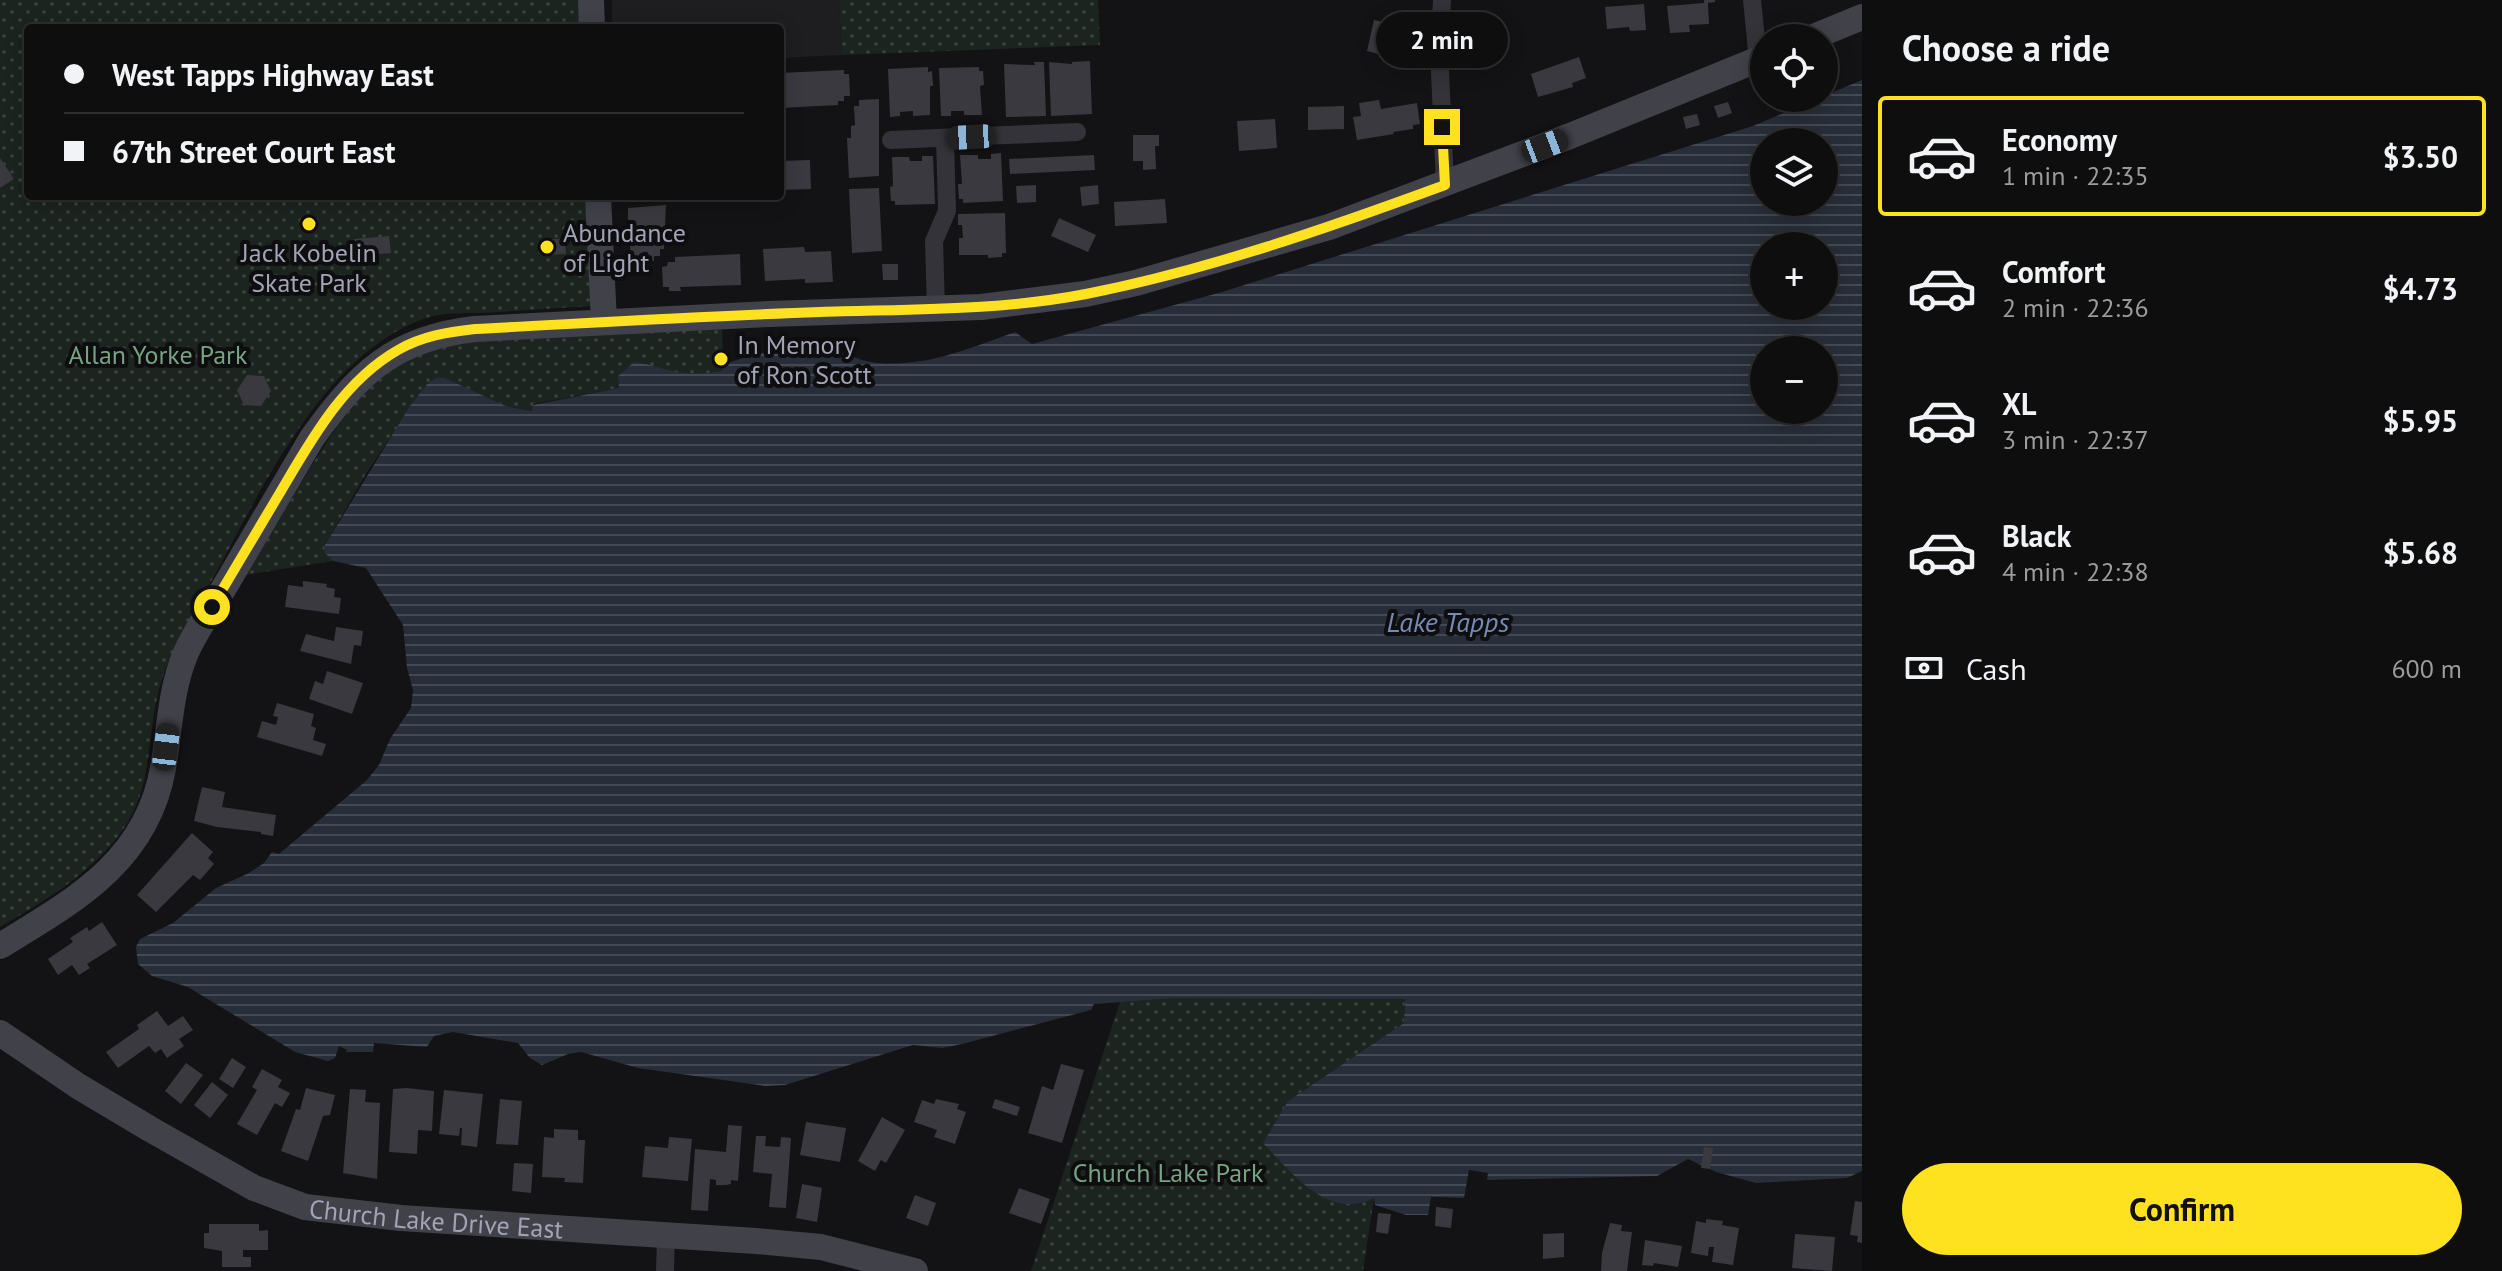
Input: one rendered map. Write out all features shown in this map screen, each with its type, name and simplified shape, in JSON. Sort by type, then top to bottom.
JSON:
[{"type":"street","points":[[591,0],[592,24]]},
{"type":"street","points":[[1442,0],[1439,49],[1445,185]]},
{"type":"street","points":[[1752,0],[1756,24]]},
{"type":"street","points":[[1838,27],[1862,17]]},
{"type":"street","points":[[0,946],[53,913],[100,878],[133,845],[145,825],[159,785],[171,705],[186,654],[312,438],[354,386],[397,350],[433,335],[475,329],[936,309],[1041,301],[1136,283],[1329,227],[1445,185],[1750,62]]},
{"type":"street","points":[[891,140],[1077,132]]},
{"type":"street","points":[[936,309],[934,241],[947,211],[945,138]]},
{"type":"street","points":[[598,200],[604,322]]},
{"type":"street","name":"Church Lake Drive East","points":[[0,1033],[78,1086],[159,1134],[254,1188],[305,1207],[401,1218],[769,1242],[853,1262],[915,1271]]},
{"type":"street","points":[[665,1271],[666,1236]]},
{"type":"shaded area","points":[[612,0],[839,0],[842,55],[784,58],[784,24],[612,24]]},
{"type":"green space","name":"Allan Yorke Park","points":[[0,0],[582,0],[583,24],[24,24],[24,200],[590,200],[594,306],[430,317],[394,333],[361,357],[331,388],[278,460],[173,651],[157,698],[142,790],[126,825],[85,870],[0,927]]},
{"type":"green space","points":[[839,0],[1098,0],[1100,45],[842,55]]},
{"type":"green space","points":[[722,324],[723,371],[677,373],[634,362],[618,376],[619,388],[533,404],[533,411],[506,406],[445,378],[428,383],[367,472],[325,545],[324,552],[333,561],[245,575],[336,428],[366,391],[404,363],[457,342]]},
{"type":"green space","name":"Church Lake Park","points":[[1177,998],[1405,999],[1404,1023],[1288,1101],[1374,1198],[1363,1271],[1031,1271],[1120,1002]]},
{"type":"water","name":"Lake Tapps","points":[[1862,80],[1862,1171],[1847,1178],[1756,1183],[1716,1172],[1688,1159],[1657,1176],[1487,1180],[1488,1173],[1469,1170],[1464,1198],[1431,1197],[1428,1215],[1406,1215],[1375,1205],[1374,1198],[1357,1203],[1326,1199],[1299,1180],[1263,1143],[1288,1101],[1404,1023],[1405,999],[1177,998],[1094,1004],[1091,1010],[962,1044],[942,1048],[913,1045],[785,1085],[765,1086],[638,1068],[581,1052],[542,1065],[530,1058],[518,1043],[453,1032],[434,1036],[427,1047],[374,1043],[373,1052],[346,1052],[339,1046],[335,1058],[328,1061],[295,1052],[188,987],[152,976],[138,964],[136,947],[140,939],[173,923],[216,888],[249,873],[264,863],[272,852],[279,854],[367,780],[379,765],[390,739],[411,708],[413,690],[407,668],[403,625],[366,568],[333,561],[324,552],[325,545],[410,406],[428,383],[436,378],[445,378],[506,406],[532,411],[533,405],[619,388],[618,376],[634,362],[675,372],[702,373],[722,371],[723,365],[755,355],[813,346],[870,362],[913,362],[948,355],[1015,332],[1032,344],[1222,292],[1753,126],[1786,112],[1838,112],[1838,90]]},
{"type":"building","points":[[1704,0],[1715,0],[1708,3],[1709,24],[1689,25],[1690,32],[1670,33],[1667,6],[1704,3]]},
{"type":"building","points":[[1644,4],[1646,30],[1630,31],[1629,27],[1607,29],[1605,7]]},
{"type":"building","points":[[1374,20],[1409,28],[1405,44],[1394,41],[1390,57],[1367,51]]},
{"type":"building","points":[[1579,57],[1586,78],[1572,83],[1573,87],[1538,97],[1531,74]]},
{"type":"building","points":[[1090,61],[1092,114],[1051,116],[1049,62],[1072,64]]},
{"type":"building","points":[[1034,62],[1044,62],[1046,116],[1006,117],[1004,64],[1035,65]]},
{"type":"building","points":[[928,67],[928,72],[932,71],[933,86],[930,86],[930,115],[913,116],[913,111],[890,117],[888,69]]},
{"type":"building","points":[[979,67],[979,71],[983,71],[984,85],[980,86],[982,115],[951,111],[951,116],[941,116],[939,68]]},
{"type":"building","points":[[844,70],[844,74],[849,74],[850,96],[844,96],[844,101],[838,101],[838,105],[784,108],[784,73]]},
{"type":"building","points":[[879,99],[879,176],[849,178],[847,138],[851,138],[851,126],[855,125],[854,106],[859,106],[859,100]]},
{"type":"building","points":[[1379,100],[1381,109],[1417,103],[1420,124],[1394,134],[1357,140],[1353,117],[1361,116],[1359,103]]},
{"type":"building","points":[[1728,102],[1732,113],[1718,118],[1714,106]]},
{"type":"building","points":[[1344,106],[1344,129],[1308,130],[1308,107]]},
{"type":"building","points":[[1697,114],[1700,125],[1686,129],[1683,117]]},
{"type":"building","points":[[1275,119],[1277,148],[1239,151],[1237,121]]},
{"type":"building","points":[[1133,135],[1159,135],[1159,146],[1155,146],[1156,169],[1143,170],[1143,161],[1133,161]]},
{"type":"building","points":[[1001,153],[1003,201],[963,203],[963,199],[959,199],[958,184],[962,184],[960,155],[991,159],[991,154]]},
{"type":"building","points":[[1094,155],[1095,170],[1010,174],[1009,159]]},
{"type":"building","points":[[922,156],[933,156],[935,204],[895,205],[895,201],[891,201],[890,187],[893,186],[892,157],[922,161]]},
{"type":"building","points":[[0,158],[14,179],[0,188]]},
{"type":"building","points":[[810,160],[811,189],[784,190],[784,161]]},
{"type":"building","points":[[1036,185],[1036,202],[1017,203],[1016,186]]},
{"type":"building","points":[[1098,185],[1099,204],[1082,206],[1080,187]]},
{"type":"building","points":[[879,188],[882,251],[852,253],[849,189]]},
{"type":"building","points":[[1165,199],[1167,223],[1115,226],[1114,202]]},
{"type":"building","points":[[666,205],[664,249],[660,249],[660,256],[654,256],[654,261],[634,261],[630,246],[634,246],[634,234],[630,234],[633,220],[628,220],[628,208]]},
{"type":"building","points":[[1005,213],[1006,253],[1002,253],[1002,257],[959,255],[959,238],[963,238],[958,214]]},
{"type":"building","points":[[1059,218],[1096,235],[1088,252],[1051,236]]},
{"type":"building","points":[[389,236],[391,253],[356,256],[354,239]]},
{"type":"building","points":[[547,239],[565,239],[566,254],[547,255]]},
{"type":"building","points":[[804,247],[805,252],[831,251],[833,282],[805,283],[805,279],[765,281],[763,249]]},
{"type":"building","points":[[740,254],[741,285],[680,287],[681,291],[669,291],[669,287],[663,287],[662,267],[667,266],[668,262],[675,262],[675,257]]},
{"type":"building","points":[[882,264],[898,264],[898,280],[883,280]]},
{"type":"building","points":[[247,375],[264,376],[271,391],[261,406],[244,405],[237,390]]},
{"type":"building","points":[[303,581],[327,584],[326,587],[335,589],[334,597],[341,598],[339,614],[285,607],[288,585],[303,587]]},
{"type":"building","points":[[336,627],[363,631],[361,646],[354,645],[351,664],[300,651],[306,634],[334,641]]},
{"type":"building","points":[[327,671],[363,683],[352,714],[309,699],[315,681],[323,684]]},
{"type":"building","points":[[277,703],[314,714],[311,726],[316,728],[313,740],[326,744],[322,756],[257,737],[262,721],[276,725],[278,717],[273,716]]},
{"type":"building","points":[[202,787],[225,792],[222,807],[276,815],[273,836],[194,821]]},
{"type":"building","points":[[192,833],[213,852],[208,858],[214,864],[200,880],[193,875],[156,912],[137,895]]},
{"type":"building","points":[[102,922],[117,945],[87,964],[90,968],[79,975],[72,965],[58,975],[48,959],[73,942],[70,938]]},
{"type":"building","points":[[157,1011],[168,1026],[183,1016],[193,1030],[179,1039],[184,1046],[167,1058],[161,1049],[155,1053],[149,1046],[118,1068],[106,1052],[139,1029],[137,1025]]},
{"type":"building","points":[[232,1058],[246,1067],[233,1088],[219,1079]]},
{"type":"building","points":[[186,1063],[203,1075],[181,1104],[165,1091]]},
{"type":"building","points":[[1061,1064],[1084,1070],[1062,1143],[1028,1133],[1042,1086],[1053,1090]]},
{"type":"building","points":[[262,1069],[282,1080],[278,1087],[290,1093],[282,1107],[275,1103],[257,1135],[237,1124],[257,1090],[252,1087]]},
{"type":"building","points":[[212,1082],[228,1095],[210,1118],[194,1105]]},
{"type":"building","points":[[306,1088],[335,1095],[330,1115],[323,1116],[308,1161],[281,1151],[296,1109],[300,1110]]},
{"type":"building","points":[[350,1089],[366,1090],[365,1102],[380,1103],[377,1179],[343,1173]]},
{"type":"building","points":[[393,1089],[434,1091],[432,1131],[418,1130],[417,1154],[389,1152]]},
{"type":"building","points":[[444,1090],[483,1094],[477,1147],[461,1145],[462,1128],[459,1136],[439,1134]]},
{"type":"building","points":[[500,1099],[522,1101],[518,1145],[496,1144]]},
{"type":"building","points":[[936,1099],[959,1104],[957,1109],[966,1112],[955,1144],[934,1137],[937,1130],[914,1122],[922,1100],[934,1104]]},
{"type":"building","points":[[995,1099],[1020,1107],[1017,1116],[992,1108]]},
{"type":"building","points":[[882,1117],[905,1130],[886,1163],[881,1160],[875,1171],[858,1161]]},
{"type":"building","points":[[806,1122],[846,1128],[840,1162],[800,1155]]},
{"type":"building","points":[[728,1125],[742,1126],[738,1181],[716,1185],[716,1180],[710,1179],[708,1211],[691,1210],[695,1149],[726,1152]]},
{"type":"building","points":[[554,1129],[578,1130],[578,1140],[585,1140],[583,1183],[542,1177],[544,1137],[554,1138]]},
{"type":"building","points":[[756,1136],[766,1136],[765,1146],[780,1147],[781,1137],[791,1138],[786,1208],[769,1207],[772,1174],[753,1172]]},
{"type":"building","points":[[669,1137],[692,1139],[688,1181],[642,1177],[645,1146],[668,1148]]},
{"type":"building","points":[[1704,1147],[1713,1148],[1710,1169],[1701,1168]]},
{"type":"building","points":[[514,1163],[533,1164],[531,1193],[512,1191]]},
{"type":"building","points":[[802,1184],[822,1188],[817,1222],[796,1218]]},
{"type":"building","points":[[1019,1188],[1050,1199],[1041,1224],[1009,1213]]},
{"type":"building","points":[[915,1195],[936,1203],[928,1226],[906,1218]]},
{"type":"building","points":[[1855,1201],[1862,1202],[1862,1243],[1857,1242],[1858,1236],[1850,1235]]},
{"type":"building","points":[[1436,1207],[1453,1209],[1451,1228],[1435,1226]]},
{"type":"building","points":[[1378,1213],[1391,1214],[1388,1234],[1376,1232]]},
{"type":"building","points":[[1706,1219],[1723,1221],[1722,1225],[1739,1228],[1733,1265],[1712,1262],[1714,1247],[1709,1247],[1708,1256],[1691,1253],[1696,1221],[1706,1223]]},
{"type":"building","points":[[1610,1223],[1622,1225],[1621,1231],[1632,1232],[1627,1271],[1601,1271]]},
{"type":"building","points":[[209,1224],[259,1224],[259,1231],[268,1230],[268,1250],[243,1250],[243,1257],[251,1257],[251,1267],[222,1267],[222,1251],[204,1248],[204,1233],[209,1233]]},
{"type":"building","points":[[1564,1233],[1564,1257],[1543,1259],[1543,1234]]},
{"type":"building","points":[[1795,1234],[1835,1237],[1832,1271],[1792,1268]]},
{"type":"building","points":[[1645,1240],[1682,1246],[1678,1267],[1654,1263],[1653,1266],[1642,1265]]},
{"type":"place","name":"Jack Kobelin Skate Park","points":[[309,224]]},
{"type":"place","name":"Abundance of Light","points":[[547,247]]},
{"type":"place","name":"In Memory of Ron Scott","points":[[721,359]]},
{"type":"route","points":[[212,607],[312,438],[334,408],[379,363],[415,341],[475,329],[981,307],[1085,294],[1136,283],[1329,227],[1445,185],[1442,127]]}]
